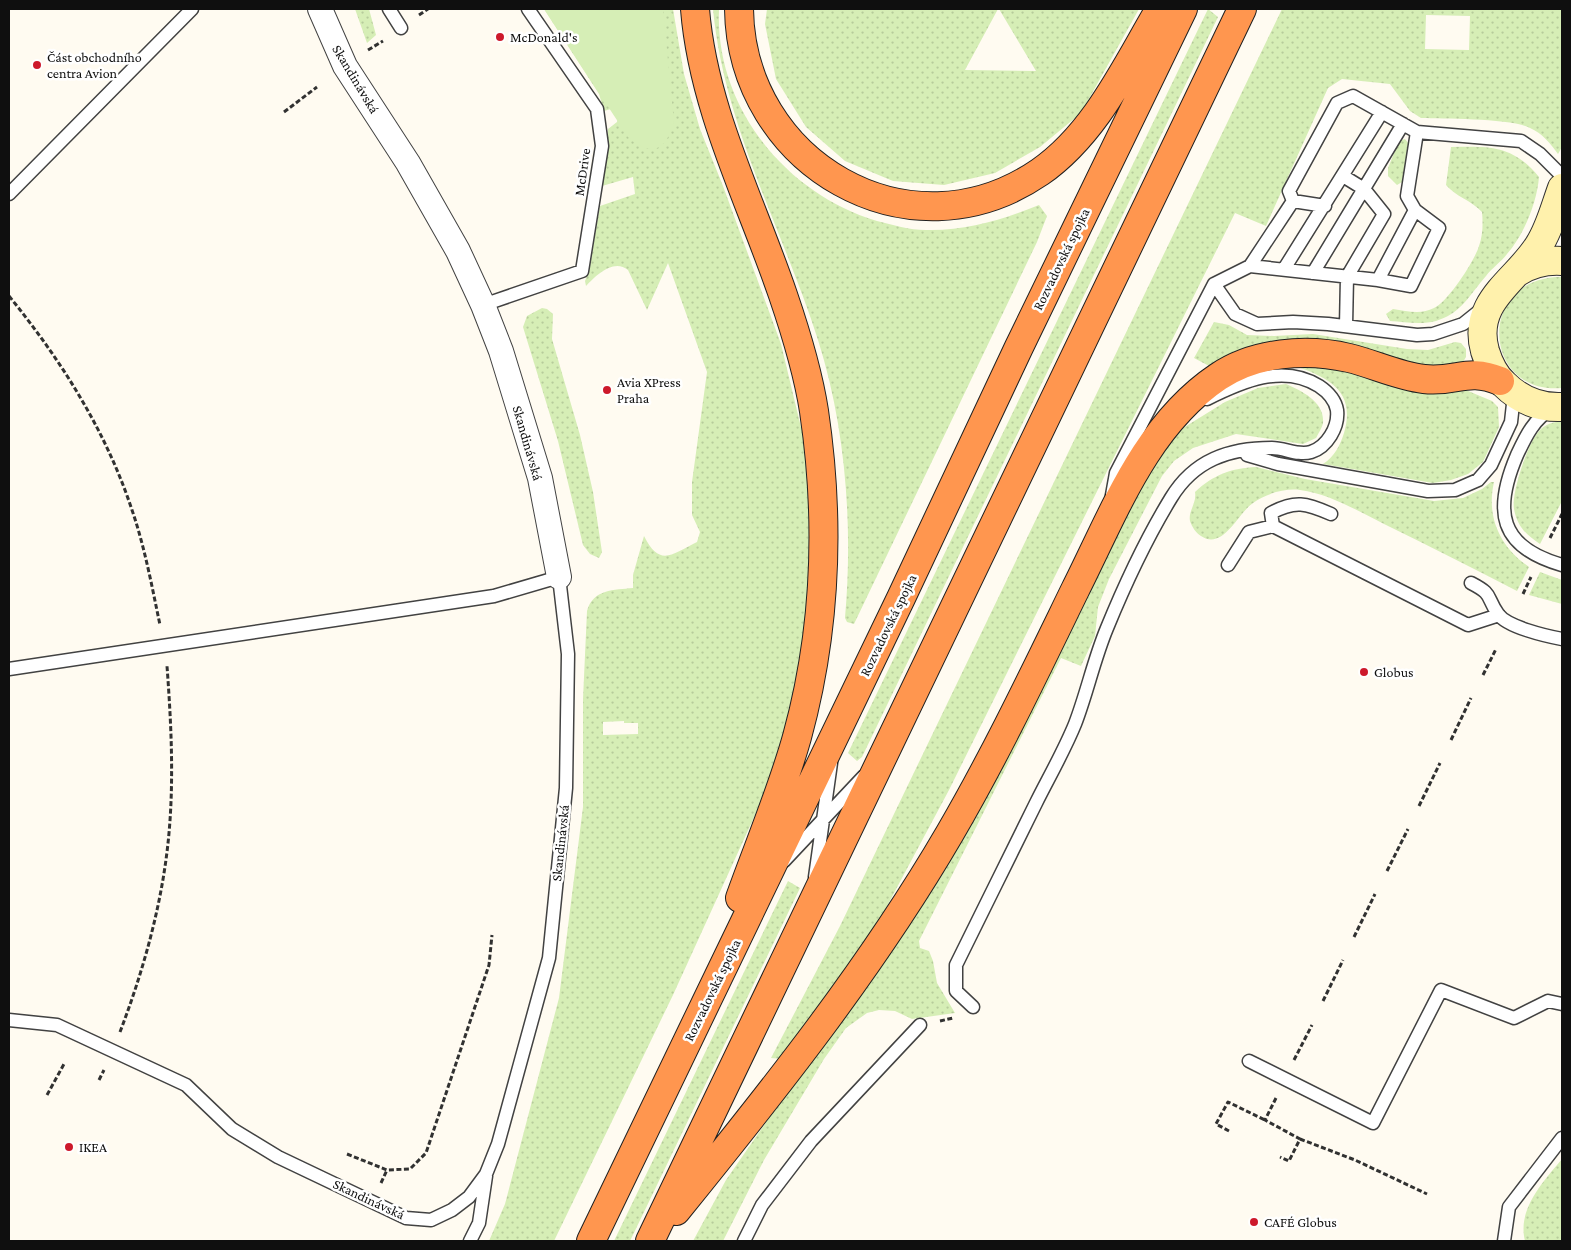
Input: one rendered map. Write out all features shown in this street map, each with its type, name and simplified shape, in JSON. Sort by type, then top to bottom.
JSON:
[{"type":"highway","points":[[689,1038],[797,738],[811,676],[824,571],[818,450],[814,410],[805,370],[782,292],[715,108],[702,58],[695,9]]},
{"type":"highway","points":[[739,9],[741,37],[752,81],[776,124],[798,150],[818,167],[852,189],[894,203],[928,207],[965,204],[994,195],[1024,182],[1054,161],[1069,148],[1095,117],[1160,9]]},
{"type":"highway","name":"Rozvadovská spojka","points":[[591,1241],[1183,9]]},
{"type":"highway","points":[[651,1241],[1237,14]]},
{"type":"highway","points":[[651,1241],[766,1101],[882,941],[921,882],[983,774],[1132,478],[1154,441],[1184,404],[1219,376],[1237,366],[1282,355],[1314,353],[1341,357],[1423,379],[1446,379],[1474,374],[1505,386]]},
{"type":"street","name":"Skandinávská","points":[[320,9],[345,66],[408,163],[458,250],[482,305],[501,351],[540,478],[559,578]]},
{"type":"street","points":[[1559,407],[1533,404],[1505,386],[1487,359],[1482,335],[1483,324],[1502,287],[1540,244],[1562,188]]},
{"type":"street","points":[[1502,287],[1536,263],[1548,260],[1562,261]]},
{"type":"lane","points":[[9,194],[192,9]]},
{"type":"lane","points":[[389,9],[401,28]]},
{"type":"lane","name":"McDrive","points":[[482,305],[582,271],[602,146],[597,110],[528,9]]},
{"type":"lane","points":[[1293,201],[1289,191],[1337,104],[1353,96],[1417,132],[1521,141],[1540,154],[1562,176]]},
{"type":"lane","points":[[1284,269],[1382,112]]},
{"type":"lane","points":[[1313,273],[1404,124]]},
{"type":"lane","points":[[1250,266],[1378,280],[1411,286],[1439,228],[1415,210],[1406,196],[1417,132]]},
{"type":"lane","points":[[1343,176],[1364,189],[1384,214],[1347,277],[1346,326]]},
{"type":"lane","points":[[1293,201],[1325,206]]},
{"type":"lane","points":[[1102,536],[1116,473],[1214,284],[1250,266],[1293,201]]},
{"type":"lane","points":[[1378,280],[1415,210]]},
{"type":"lane","points":[[1214,284],[1235,314],[1257,324],[1293,322],[1346,326],[1417,335],[1433,334],[1463,324],[1477,314],[1502,287]]},
{"type":"lane","points":[[973,1007],[956,991],[956,965],[1074,726],[1106,630],[1154,528],[1183,482],[1208,460],[1226,454],[1272,448],[1310,452],[1319,448],[1334,429],[1337,409],[1326,391],[1302,378],[1290,375],[1258,378],[1240,384],[1202,402],[1154,441]]},
{"type":"lane","points":[[1237,453],[1278,464],[1428,491],[1455,490],[1478,480],[1491,465],[1508,433],[1513,404],[1505,386]]},
{"type":"lane","points":[[1559,407],[1540,418],[1523,443],[1509,474],[1502,505],[1509,530],[1518,541],[1540,558],[1562,565]]},
{"type":"lane","points":[[1273,526],[1271,513],[1286,505],[1309,504],[1331,514]]},
{"type":"lane","points":[[1228,565],[1249,532],[1273,526],[1468,625],[1498,615]]},
{"type":"lane","points":[[9,669],[494,596],[559,578]]},
{"type":"lane","name":"Skandinávská","points":[[9,1020],[57,1025],[186,1085],[232,1129],[278,1157],[406,1218],[431,1220],[452,1210],[469,1198],[486,1174],[498,1144],[548,958],[566,788],[568,654],[559,578]]},
{"type":"lane","points":[[1471,583],[1487,592],[1498,615],[1509,622],[1544,636],[1562,639]]},
{"type":"lane","points":[[811,904],[836,733]]},
{"type":"lane","points":[[764,882],[881,758]]},
{"type":"lane","points":[[1249,1061],[1373,1123],[1441,990],[1514,1018],[1548,1001],[1562,1004]]},
{"type":"lane","points":[[744,1241],[762,1205],[812,1141],[920,1025]]},
{"type":"lane","points":[[1504,1241],[1509,1207],[1562,1138]]},
{"type":"lane","points":[[470,1241],[479,1223],[486,1174]]},
{"type":"path","points":[[368,51],[383,40]]},
{"type":"path","points":[[284,112],[317,87]]},
{"type":"path","points":[[9,296],[40,336],[75,388],[108,450],[133,511],[161,630]]},
{"type":"path","points":[[1549,540],[1562,514]]},
{"type":"path","points":[[1522,594],[1535,569]]},
{"type":"path","points":[[1483,675],[1496,649]]},
{"type":"path","points":[[117,1039],[137,985],[165,868],[169,833],[172,765],[167,662]]},
{"type":"path","points":[[1451,740],[1472,698]]},
{"type":"path","points":[[1419,806],[1440,763]]},
{"type":"path","points":[[1387,871],[1408,829]]},
{"type":"path","points":[[1354,937],[1375,894]]},
{"type":"path","points":[[347,1154],[387,1170],[410,1169],[426,1153],[489,964],[492,935]]},
{"type":"path","points":[[1323,1001],[1343,960]]},
{"type":"path","points":[[920,1025],[963,1016],[973,1007]]},
{"type":"path","points":[[1290,1068],[1312,1025]]},
{"type":"path","points":[[47,1095],[64,1064]]},
{"type":"path","points":[[1265,1120],[1278,1093]]},
{"type":"path","points":[[1229,1131],[1216,1124],[1228,1102],[1300,1139],[1355,1160],[1427,1194]]},
{"type":"path","points":[[1280,1157],[1289,1160],[1300,1139]]},
{"type":"green space","points":[[355,9],[369,9],[376,35],[367,43]]},
{"type":"green space","points":[[544,9],[673,9],[684,74],[700,129],[781,344],[805,444],[811,504],[807,626],[786,724],[765,793],[673,995],[554,1241],[489,1241],[505,1204],[559,998],[583,807],[583,699],[587,611],[594,598],[605,592],[633,588],[633,575],[644,536],[656,552],[661,555],[667,555],[697,542],[700,532],[692,515],[692,482],[707,372],[668,263],[647,310],[628,270],[623,267],[617,266],[606,269],[586,286],[585,281],[589,271],[600,206],[635,194],[633,177],[602,186],[608,129],[617,122],[618,117],[611,109],[604,111],[599,94]],"holes":[[[624,721],[624,723],[638,723],[638,734],[603,735],[603,722]]]},
{"type":"green space","points":[[544,9],[663,9],[674,123],[666,140],[661,145],[650,149],[643,147],[628,137]]},
{"type":"green space","points":[[713,9],[719,10],[721,46],[729,80],[743,112],[762,142],[786,168],[813,190],[844,208],[877,221],[913,229],[941,230],[984,224],[1039,205],[1047,216],[1037,242],[854,624],[847,622],[845,618],[848,549],[845,478],[841,443],[828,373],[804,299],[756,177],[729,95],[719,52]]},
{"type":"green space","points":[[767,9],[998,9],[965,70],[1036,71],[999,9],[1139,9],[1081,113],[1040,147],[995,173],[944,185],[893,181],[845,161],[806,127],[776,79],[765,24]]},
{"type":"green space","points":[[1208,9],[1218,17],[862,757],[857,761],[848,753]]},
{"type":"green space","points":[[1282,9],[1562,9],[1562,147],[1558,154],[1542,136],[1534,130],[1521,125],[1509,122],[1421,118],[1410,111],[1390,84],[1342,79],[1328,88],[1266,226],[1235,213],[949,790],[878,923],[782,1059],[771,1058],[840,926]],"holes":[[[1426,15],[1470,16],[1469,50],[1425,49]]]},
{"type":"green space","points":[[1405,139],[1409,144],[1402,182],[1397,185],[1388,176],[1388,168],[1399,141]]},
{"type":"green space","points":[[1451,147],[1478,147],[1500,150],[1510,153],[1529,166],[1539,177],[1536,197],[1529,218],[1505,257],[1488,273],[1470,296],[1453,313],[1445,318],[1425,323],[1390,321],[1386,314],[1393,309],[1419,312],[1429,310],[1440,304],[1460,280],[1479,246],[1482,212],[1473,204],[1454,193],[1446,185]]},
{"type":"green space","points":[[1562,277],[1562,388],[1536,385],[1517,374],[1504,358],[1499,337],[1502,317],[1512,298],[1530,284]]},
{"type":"green space","points":[[542,308],[547,309],[553,314],[552,339],[580,435],[593,492],[602,552],[599,558],[590,554],[583,545],[558,441],[523,327],[527,316]]},
{"type":"green space","points":[[1214,322],[1229,325],[1247,335],[1313,334],[1407,349],[1428,350],[1455,342],[1461,343],[1466,349],[1466,357],[1463,362],[1446,371],[1394,364],[1211,367],[1194,358]]},
{"type":"green space","points":[[1304,363],[1461,388],[1492,401],[1498,407],[1499,427],[1483,462],[1468,474],[1451,480],[1433,483],[1323,464],[1333,455],[1341,442],[1347,419],[1346,407],[1343,397],[1329,382],[1295,366]]},
{"type":"green space","points":[[1286,384],[1311,398],[1320,409],[1323,423],[1316,438],[1303,444],[1236,434],[1193,448],[1174,461],[1162,476],[1109,579],[1098,607],[1095,636],[1081,666],[1061,658],[919,941],[920,948],[929,951],[937,983],[955,1013],[912,1019],[895,1011],[879,1010],[867,1013],[846,1028],[824,1059],[764,1160],[723,1241],[693,1241],[726,1180],[792,1085],[898,942],[942,874],[976,811],[1127,507],[1170,440],[1183,428],[1225,402],[1258,388]]},
{"type":"green space","points":[[1555,422],[1562,422],[1562,501],[1540,544],[1526,533],[1517,520],[1514,509],[1515,493],[1524,460],[1532,441],[1541,429]]},
{"type":"green space","points":[[1256,467],[1305,479],[1434,501],[1463,498],[1494,482],[1492,507],[1498,530],[1510,550],[1529,567],[1517,591],[1344,504],[1322,495],[1300,490],[1269,494],[1258,500],[1247,508],[1230,529],[1216,539],[1209,539],[1199,535],[1194,530],[1190,521],[1195,492],[1223,473]]},
{"type":"green space","points":[[1540,572],[1562,580],[1562,604],[1529,595]]},
{"type":"green space","points":[[788,881],[800,888],[630,1241],[614,1241]]},
{"type":"green space","points":[[1562,1159],[1562,1241],[1525,1241],[1524,1229],[1528,1207],[1540,1187]]},
{"type":"place","name":"McDonald's","points":[[500,37]]},
{"type":"place","name":"Část obchodního centra Avion","points":[[37,65]]},
{"type":"place","name":"Avia XPress Praha","points":[[607,390]]},
{"type":"place","name":"Globus","points":[[1364,672]]},
{"type":"place","name":"IKEA","points":[[69,1147]]},
{"type":"place","name":"CAFÉ Globus","points":[[1254,1222]]}]
